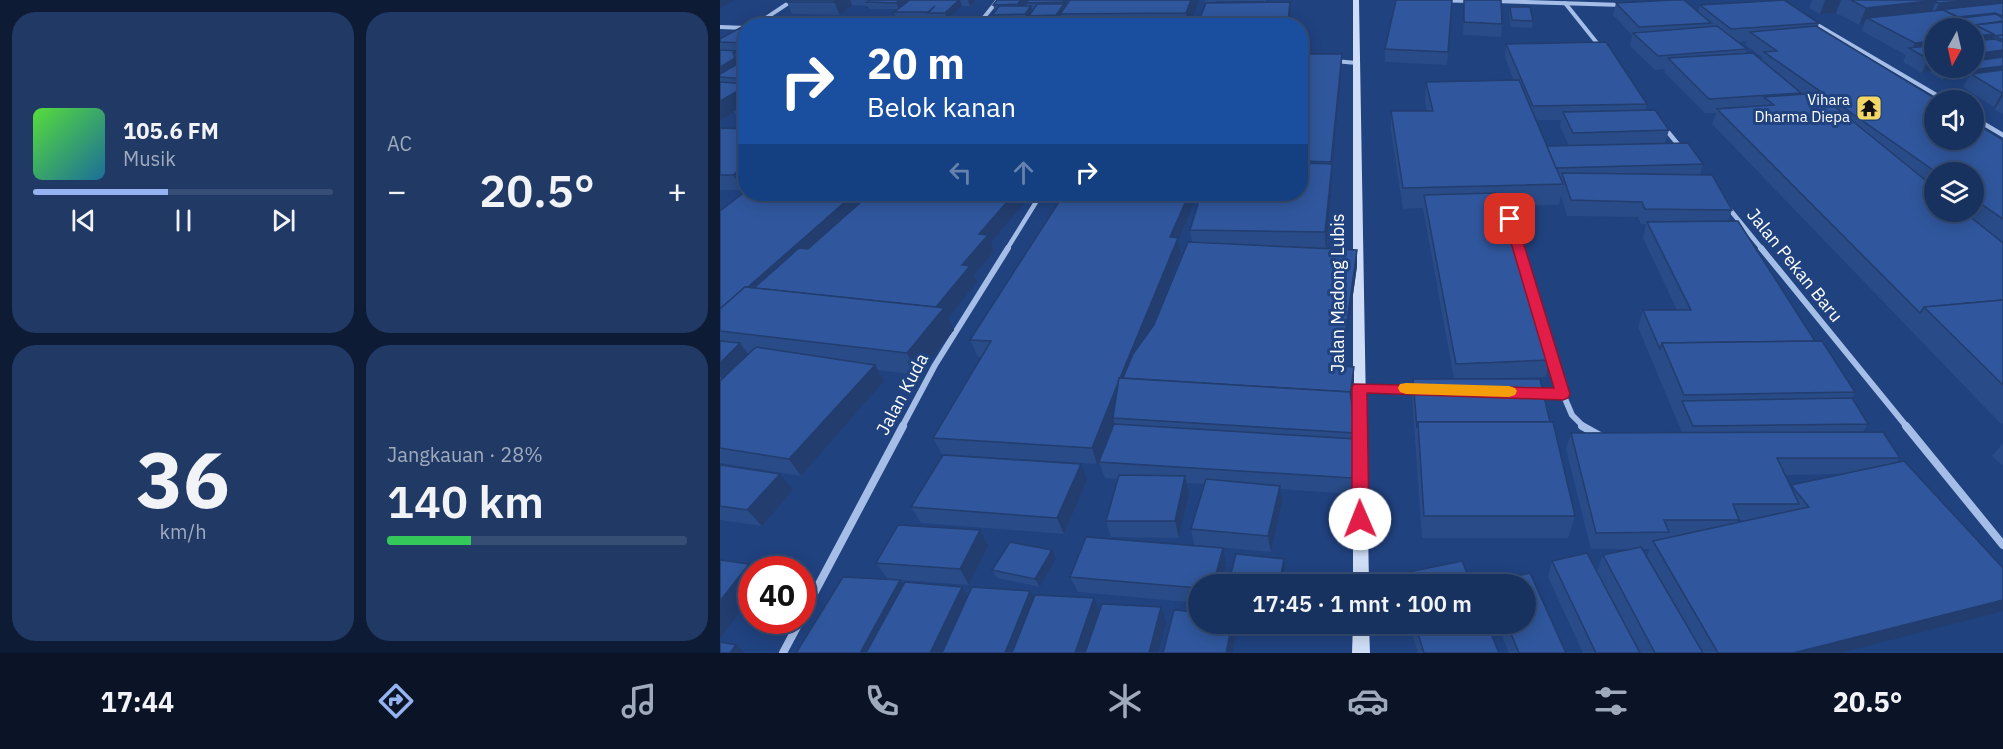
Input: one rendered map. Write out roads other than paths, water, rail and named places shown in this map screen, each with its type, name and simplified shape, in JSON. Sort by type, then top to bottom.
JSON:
[{"type":"street","points":[[766,18],[793,0]]},
{"type":"street","points":[[983,18],[998,0]]},
{"type":"street","name":"Jalan Madong Lubis","points":[[1356,0],[1361,574]]},
{"type":"street","points":[[1428,0],[1474,1]]},
{"type":"street","points":[[1485,1],[1624,5]]},
{"type":"street","points":[[1565,3],[1602,50]]},
{"type":"street","points":[[1811,22],[1928,90]]},
{"type":"street","points":[[720,27],[738,28]]},
{"type":"street","points":[[1323,60],[1357,63]]},
{"type":"street","points":[[1662,124],[1684,152]]},
{"type":"street","points":[[1984,124],[2003,135]]},
{"type":"street","name":"Jalan Pekan Baru","points":[[1721,199],[2003,545]]},
{"type":"street","name":"Jalan Kuda","points":[[816,590],[935,365],[1037,201]]},
{"type":"street","points":[[1510,219],[1569,411],[1578,425],[1609,440]]},
{"type":"street","points":[[1359,387],[1430,389]]},
{"type":"street","points":[[1533,392],[1563,394]]},
{"type":"street","points":[[783,653],[793,634]]},
{"type":"street","points":[[1361,634],[1361,653]]},
{"type":"place","name":"Vihara Dharma Diepa","points":[[1869,108]]}]
